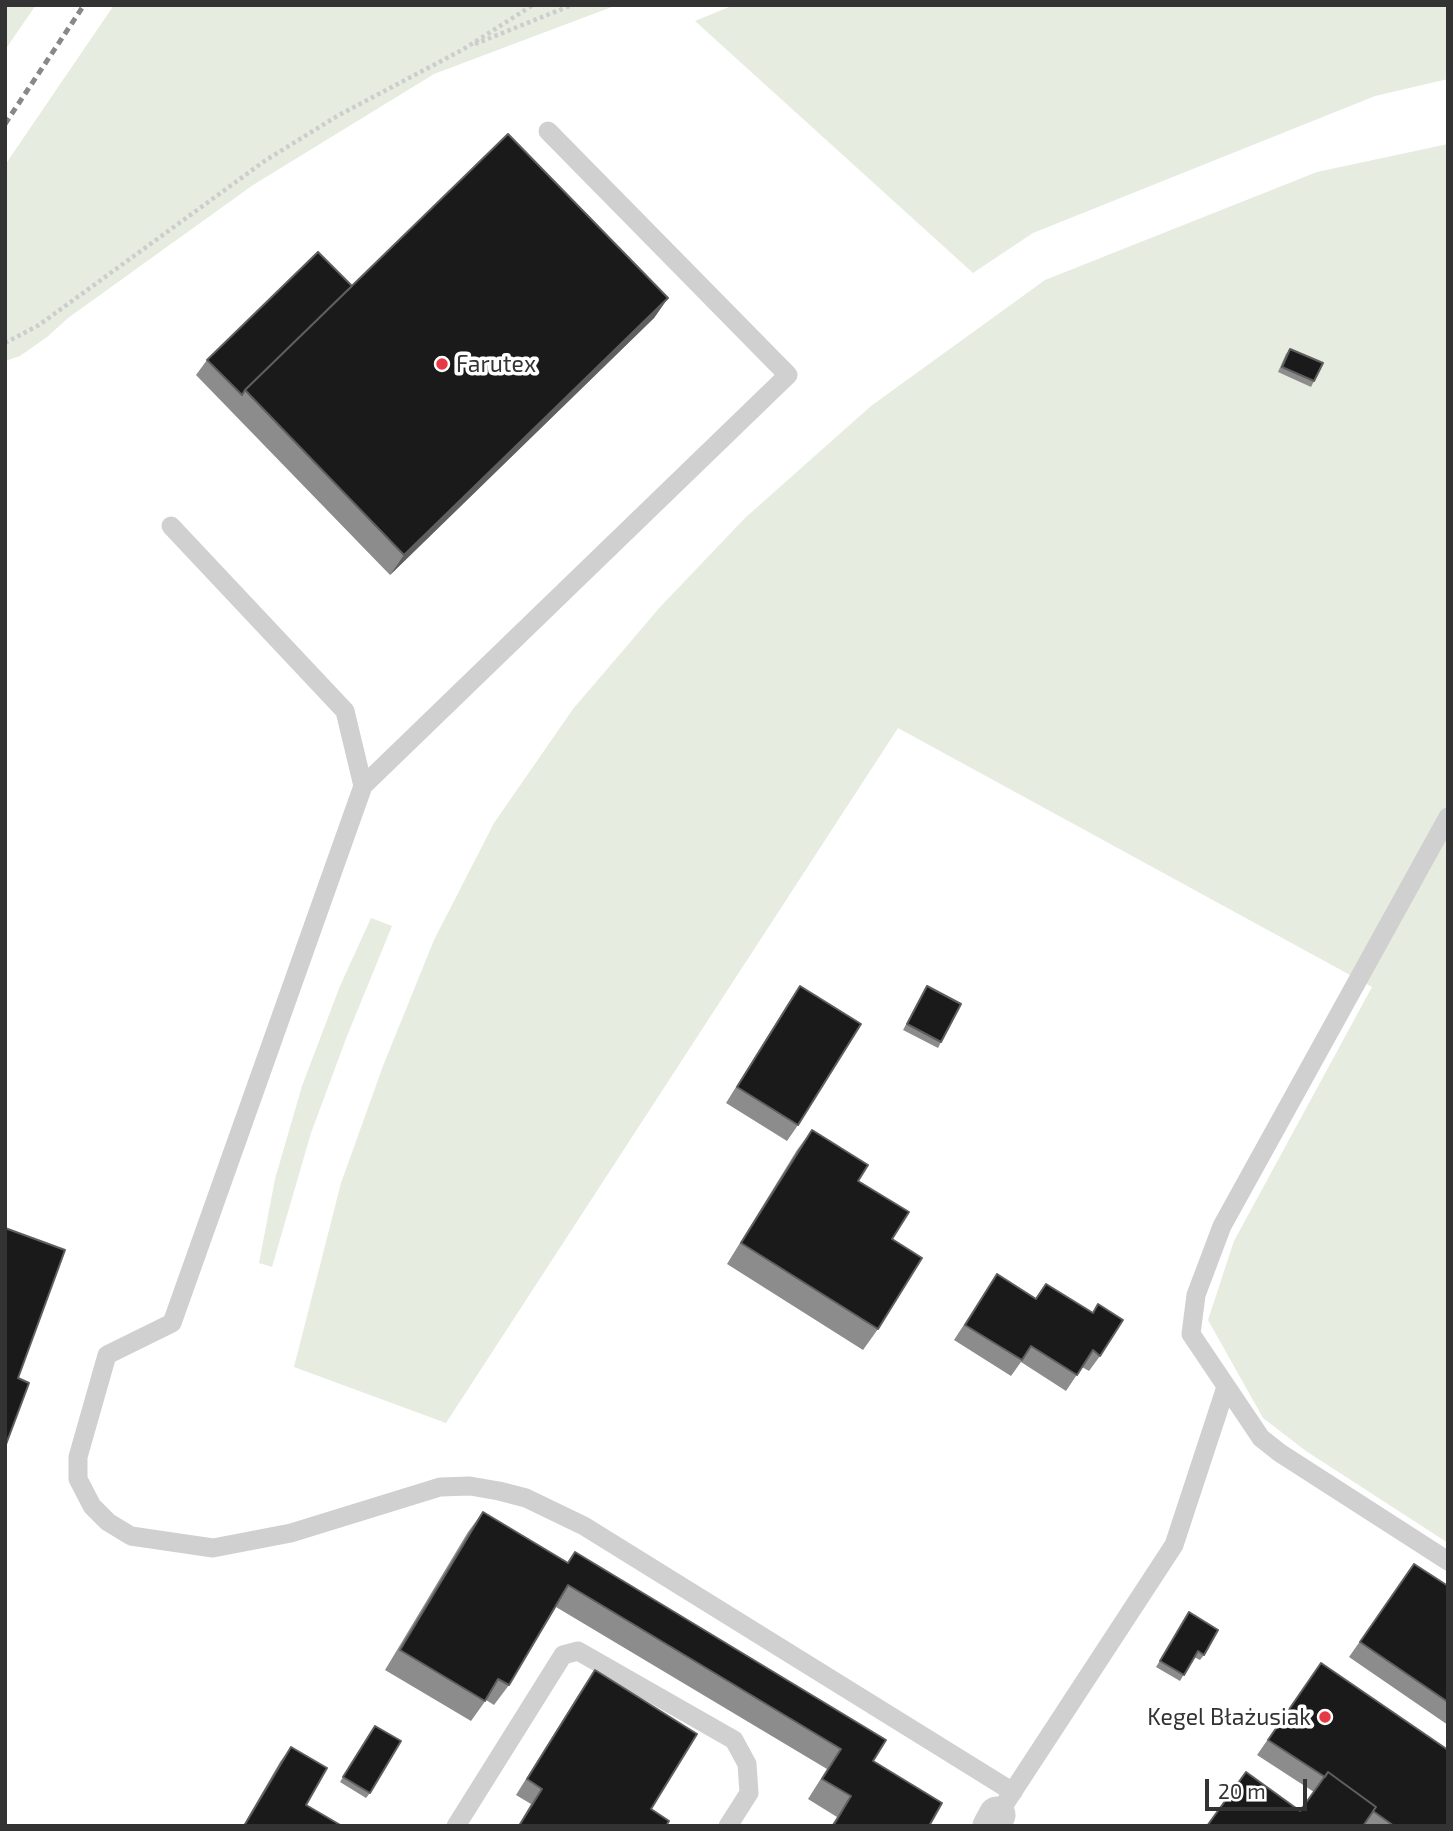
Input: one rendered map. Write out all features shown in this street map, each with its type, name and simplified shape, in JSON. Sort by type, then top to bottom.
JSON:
[{"type":"lane","points":[[548,131],[788,375],[363,786],[172,1323],[107,1355],[78,1457],[78,1479],[92,1506],[108,1522],[131,1536],[213,1548],[292,1533],[440,1487],[470,1486],[499,1490],[526,1498],[584,1526],[1000,1811],[1174,1545],[1226,1387]]},
{"type":"lane","points":[[171,526],[345,711],[363,786]]},
{"type":"lane","points":[[1448,817],[1222,1226],[1196,1295],[1191,1334],[1261,1438],[1448,1561]]},
{"type":"lane","points":[[456,1826],[563,1655],[578,1651],[734,1740],[747,1764],[749,1793],[728,1826]]},
{"type":"path","points":[[5,343],[39,325],[266,160],[340,115],[462,50],[533,5]]},
{"type":"path","points":[[462,50],[572,5]]},
{"type":"shaded area","points":[[5,5],[36,5],[5,50]]},
{"type":"shaded area","points":[[114,5],[617,5],[434,74],[253,185],[68,318],[47,337],[20,356],[5,361],[5,165]]},
{"type":"shaded area","points":[[734,5],[1448,5],[1448,79],[1375,96],[1033,233],[973,273],[695,21]]},
{"type":"shaded area","points":[[1448,144],[1448,1543],[1306,1451],[1263,1418],[1208,1320],[1234,1241],[1372,987],[898,728],[446,1423],[294,1367],[341,1183],[383,1066],[434,940],[494,823],[573,709],[661,606],[745,518],[871,406],[1045,280],[1317,172]]},
{"type":"shaded area","points":[[371,918],[392,926],[311,1133],[272,1267],[259,1263],[275,1179],[302,1086],[340,986]]},
{"type":"building","name":"Farutex","points":[[508,134],[668,298],[404,555],[245,390]]},
{"type":"building","points":[[318,252],[352,286],[242,395],[207,360]]},
{"type":"building","points":[[1290,349],[1323,363],[1314,381],[1282,367]]},
{"type":"building","points":[[800,986],[861,1024],[798,1125],[737,1087]]},
{"type":"building","points":[[927,986],[961,1004],[941,1042],[907,1024]]},
{"type":"building","points":[[812,1130],[868,1165],[858,1181],[909,1212],[892,1239],[922,1258],[878,1329],[741,1243]]},
{"type":"building","points":[[5,1228],[65,1250],[18,1378],[29,1383],[5,1447]]},
{"type":"building","points":[[997,1274],[1036,1299],[1046,1284],[1093,1313],[1098,1304],[1123,1320],[1100,1356],[1093,1350],[1077,1375],[1031,1346],[1022,1360],[965,1325]]},
{"type":"building","points":[[483,1512],[568,1563],[575,1552],[886,1740],[873,1761],[942,1803],[929,1826],[833,1826],[851,1796],[822,1779],[841,1749],[568,1585],[509,1685],[498,1679],[485,1701],[400,1650]]},
{"type":"building","name":"Kegel Błażusiak","points":[[1414,1564],[1448,1586],[1448,1702],[1360,1642]]},
{"type":"building","points":[[1189,1612],[1218,1630],[1204,1655],[1198,1651],[1184,1675],[1160,1661]]},
{"type":"building","name":"Kegel Błażusiak","points":[[1321,1663],[1448,1750],[1448,1826],[1394,1826],[1373,1811],[1376,1807],[1328,1772],[1325,1777],[1268,1740]]},
{"type":"building","points":[[595,1670],[697,1734],[651,1809],[669,1821],[666,1826],[519,1826],[542,1789],[527,1779]]},
{"type":"building","points":[[375,1726],[401,1741],[370,1793],[343,1777]]},
{"type":"building","points":[[291,1747],[327,1768],[306,1805],[342,1826],[244,1826]]},
{"type":"building","points":[[1246,1772],[1300,1811],[1328,1772],[1376,1807],[1363,1826],[1207,1826]]},
{"type":"railway","points":[[5,124],[84,5]]},
{"type":"place","name":"Farutex","points":[[442,364]]},
{"type":"place","name":"Kegel Błażusiak","points":[[1325,1717]]}]
